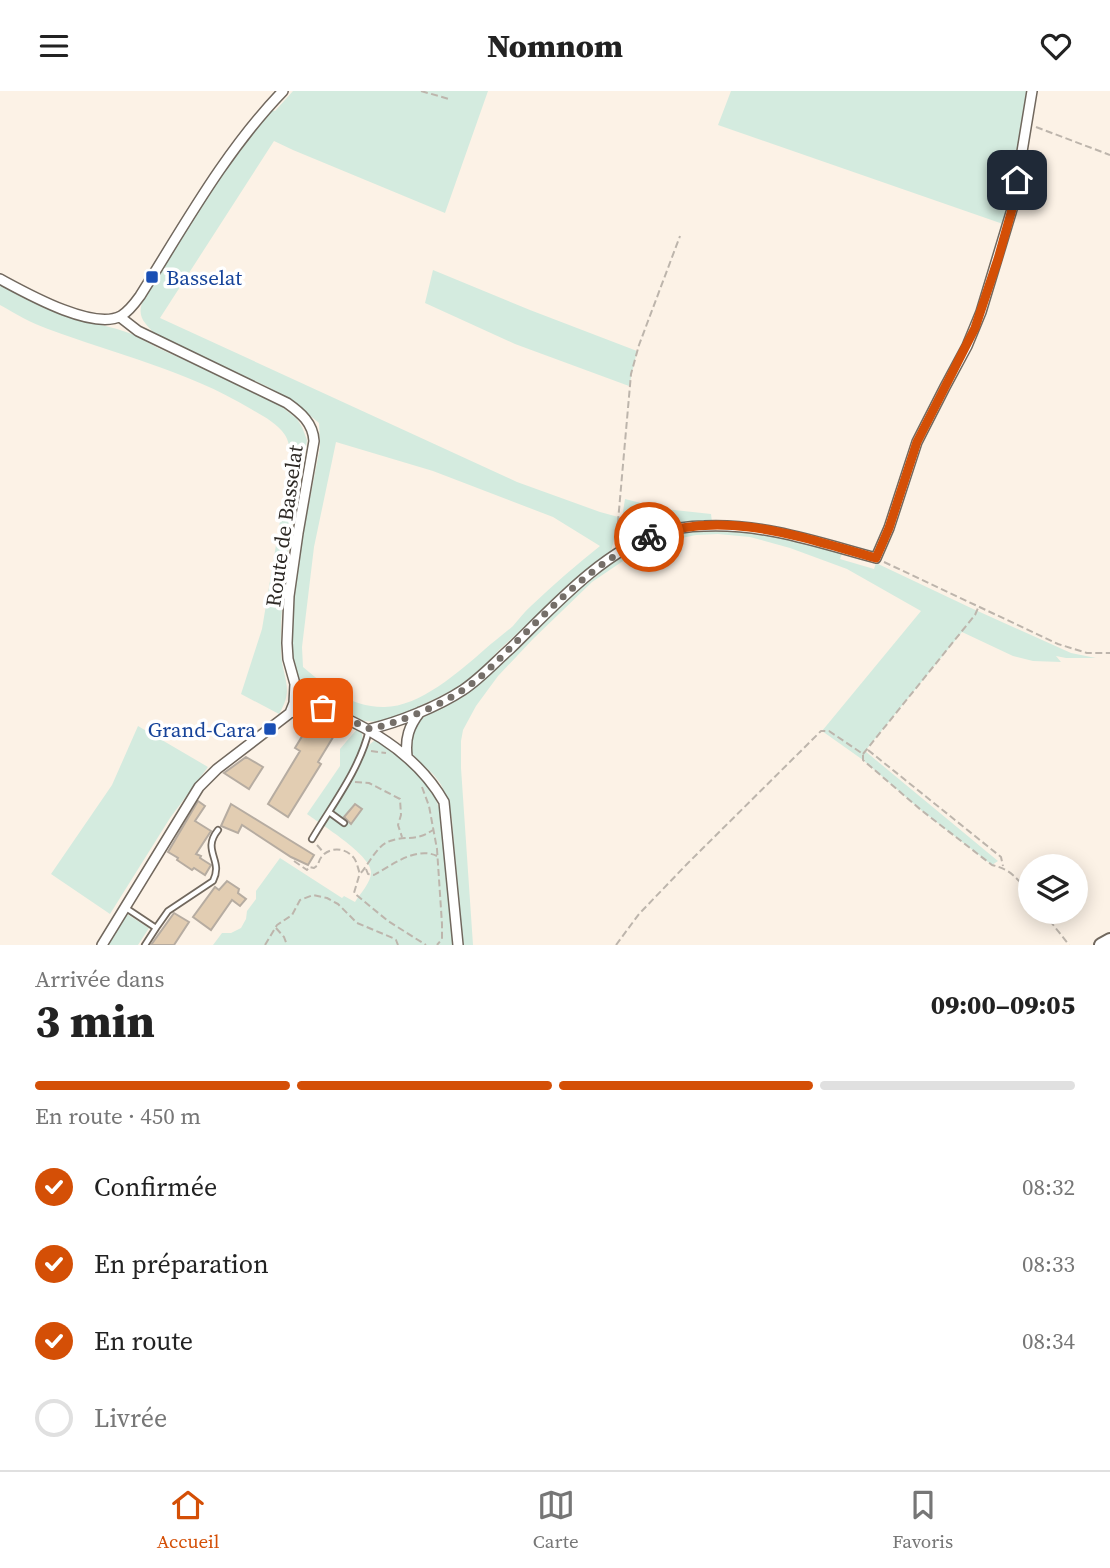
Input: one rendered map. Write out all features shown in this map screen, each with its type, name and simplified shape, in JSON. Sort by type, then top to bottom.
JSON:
[{"type":"street","points":[[0,279],[28,294],[87,317],[98,320],[120,317],[140,296],[232,153],[283,91]]},
{"type":"street","points":[[370,729],[394,723],[474,682],[594,571],[614,556],[659,533],[680,528],[721,525],[755,527],[876,558],[889,528],[917,442],[967,346],[981,312],[1013,206],[1032,91]]},
{"type":"street","name":"Route de Basselat","points":[[120,317],[138,331],[286,403],[311,426],[314,436],[313,456],[292,566],[288,610],[288,659],[295,684],[294,703],[290,713]]},
{"type":"street","points":[[295,684],[323,708],[370,729],[407,755],[434,784],[444,802],[458,945]]},
{"type":"street","points":[[102,945],[199,787],[217,769],[290,713],[307,708],[323,708]]},
{"type":"street","points":[[407,755],[407,735],[420,711]]},
{"type":"street","points":[[1101,945],[1110,940]]},
{"type":"lane","points":[[312,839],[363,750],[370,729]]},
{"type":"lane","points":[[329,812],[344,823]]},
{"type":"lane","points":[[145,945],[168,911],[214,881],[217,867],[211,847],[218,830]]},
{"type":"lane","points":[[124,907],[156,928]]},
{"type":"path","points":[[421,91],[449,99]]},
{"type":"path","points":[[1027,123],[1110,155]]},
{"type":"path","points":[[614,556],[631,373],[680,236]]},
{"type":"path","points":[[876,558],[1070,649],[1087,653],[1110,653]]},
{"type":"path","points":[[978,607],[975,615],[863,754],[863,760],[921,810],[992,865],[1004,868],[1018,880]]},
{"type":"path","points":[[616,945],[639,914],[821,731],[830,731],[863,754]]},
{"type":"path","points":[[867,749],[1001,857],[1004,868]]},
{"type":"path","points":[[363,750],[389,753]]},
{"type":"path","points":[[348,778],[369,783],[400,799],[401,815],[398,825],[403,839]]},
{"type":"path","points":[[421,786],[427,800],[437,856],[442,934],[437,945]]},
{"type":"path","points":[[426,945],[388,921],[354,893],[360,874],[386,843],[422,836],[433,829]]},
{"type":"path","points":[[312,839],[324,853]]},
{"type":"path","points":[[293,861],[307,870],[309,867],[318,866],[324,853],[337,850],[354,859],[360,874]]},
{"type":"path","points":[[365,868],[368,874],[374,875],[415,855],[426,853],[437,856]]},
{"type":"path","points":[[265,945],[275,928],[292,915],[300,900],[310,895],[335,902],[357,923],[393,938],[398,945]]},
{"type":"path","points":[[1052,924],[1069,945]]},
{"type":"path","points":[[275,928],[284,937],[287,945]]},
{"type":"green space","points":[[293,91],[488,91],[445,213],[274,141],[160,318],[517,482],[600,512],[622,518],[625,499],[665,509],[711,514],[712,522],[667,527],[625,544],[615,536],[611,551],[605,557],[500,649],[475,675],[459,687],[400,716],[379,722],[364,721],[326,702],[305,687],[299,678],[293,658],[292,616],[296,577],[320,447],[319,423],[295,403],[270,388],[155,334],[143,320],[141,313],[142,303],[203,204],[253,133],[271,110],[275,111]],"holes":[[[336,442],[433,471],[553,517],[600,546],[548,590],[513,626],[437,687],[410,702],[396,706],[360,704],[330,688],[303,667],[302,647],[314,547]]]},
{"type":"green space","points":[[731,91],[1029,91],[1003,224],[718,125]]},
{"type":"green space","points":[[433,270],[637,351],[629,386],[515,344],[425,303]]},
{"type":"green space","points":[[0,283],[70,317],[132,334],[281,406],[297,419],[307,440],[285,574],[281,652],[287,690],[279,714],[241,694],[262,629],[290,461],[289,444],[285,435],[265,417],[202,384],[24,318],[0,305]]},
{"type":"green space","points":[[720,528],[777,535],[842,553],[840,559],[874,569],[876,563],[1071,653],[1096,658],[1056,656],[1061,662],[1033,661],[1013,656],[962,632],[865,751],[998,861],[992,865],[921,810],[863,760],[822,731],[921,611],[847,569],[790,548],[750,537],[696,535],[648,547],[592,582],[498,676],[476,706],[463,730],[461,741],[473,945],[462,945],[452,819],[440,783],[412,754],[410,741],[416,724],[426,714],[465,691],[578,589],[622,555],[647,541],[665,535]]},
{"type":"green space","points":[[138,726],[208,767],[170,818],[110,914],[51,874],[112,785]]},
{"type":"green space","points":[[357,729],[362,733],[363,742],[369,745],[375,740],[381,742],[408,764],[424,780],[436,799],[440,811],[453,945],[213,945],[222,933],[231,933],[241,928],[247,911],[256,899],[256,891],[280,858],[342,898],[344,896],[355,902],[365,888],[371,873],[364,858],[307,814],[340,766],[340,749]]},
{"type":"green space","points":[[127,914],[149,928],[138,945],[108,945]]},
{"type":"building","points":[[315,715],[338,729],[318,762],[321,764],[288,817],[268,804],[300,751],[295,748]]},
{"type":"building","points":[[246,757],[263,767],[249,789],[224,773]]},
{"type":"building","points":[[198,801],[205,806],[195,821],[211,831],[196,854],[211,865],[205,875],[194,868],[192,870],[168,852]]},
{"type":"building","points":[[231,804],[314,855],[308,865],[242,825],[238,833],[221,826]]},
{"type":"building","points":[[355,804],[362,809],[351,824],[344,817]]},
{"type":"building","points":[[227,881],[239,889],[238,893],[246,899],[240,906],[232,900],[211,930],[193,917],[215,887],[219,890]]},
{"type":"building","points":[[174,913],[189,922],[174,945],[151,945]]},
{"type":"way so far","points":[[323,708],[370,729],[394,723],[463,690],[594,571],[630,546],[649,537]]},
{"type":"place","name":"Basselat","points":[[152,277]]},
{"type":"place","name":"Grand-Cara","points":[[270,729]]},
{"type":"route","points":[[649,537],[694,526],[755,527],[876,558],[889,528],[917,442],[967,346],[981,312],[1013,206],[1017,180]]}]
